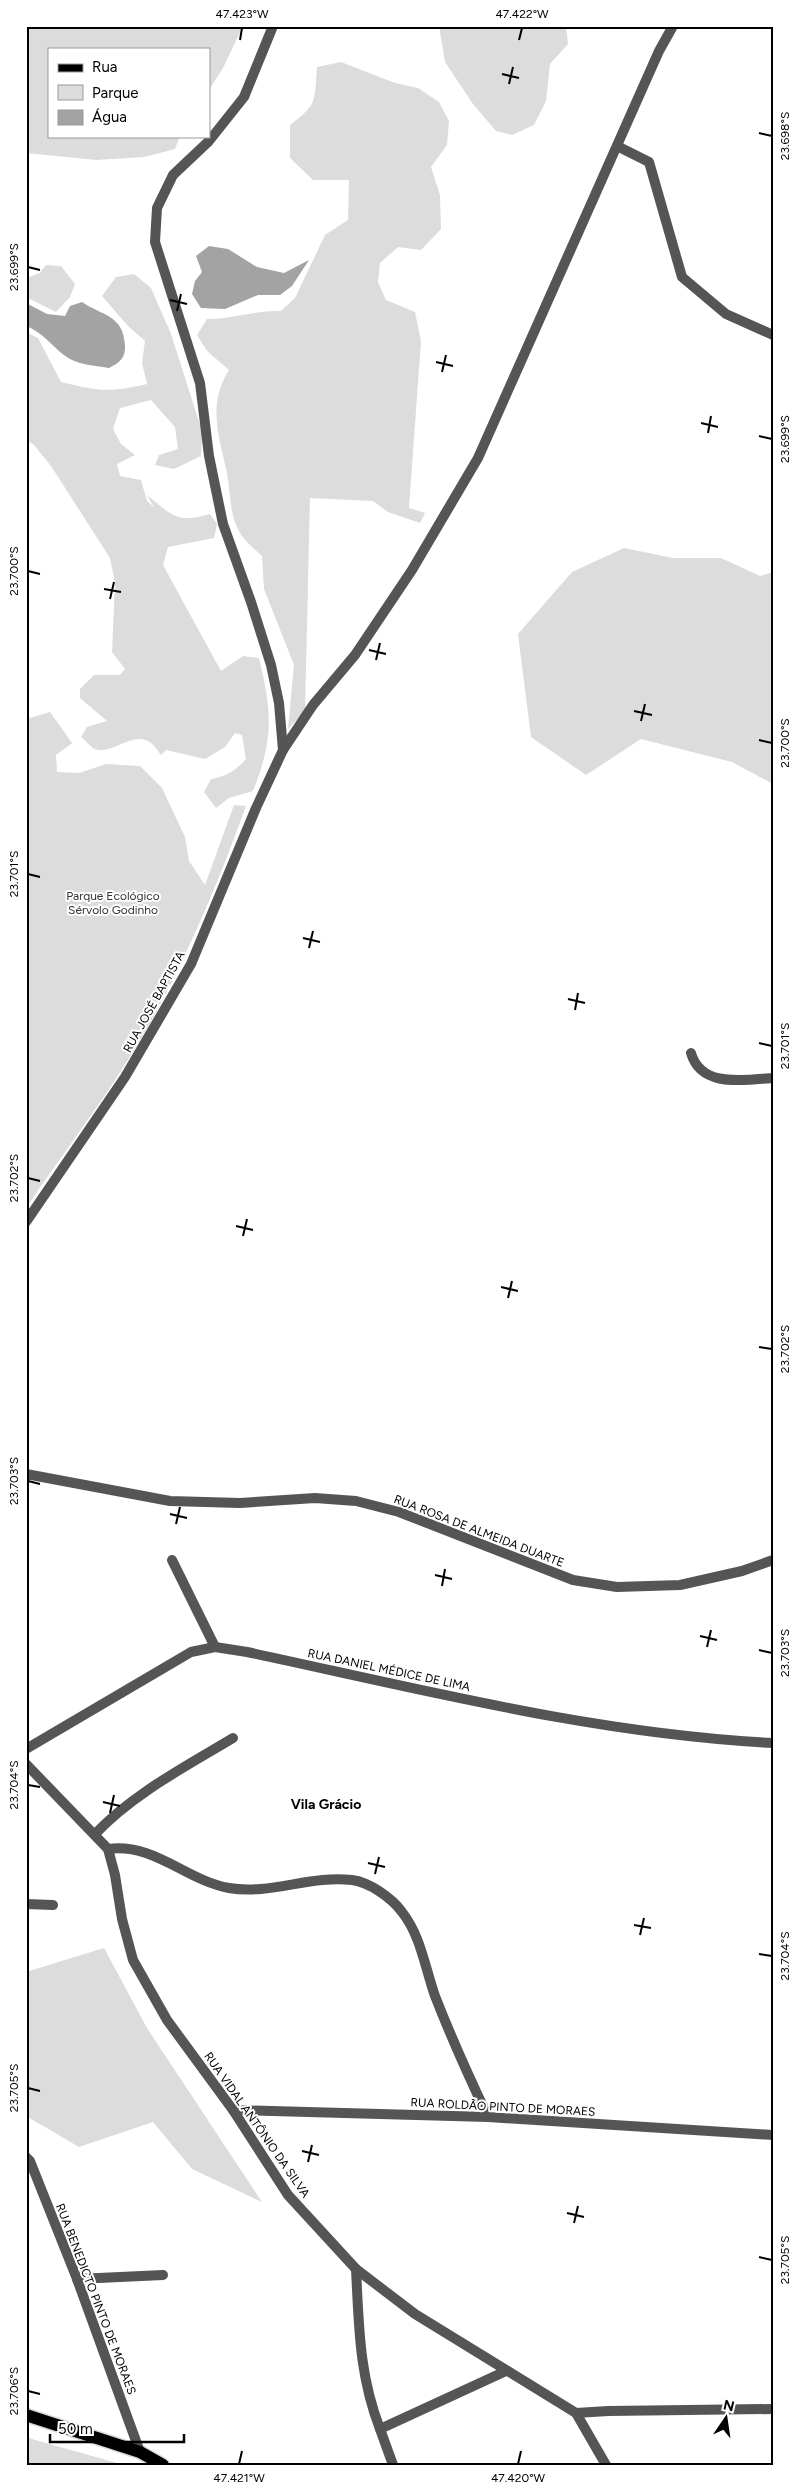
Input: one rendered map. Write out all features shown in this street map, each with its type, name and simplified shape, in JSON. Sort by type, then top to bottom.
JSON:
[{"type":"main road","points":[[26,2415],[140,2452],[163,2465]]},
{"type":"street","points":[[273,26],[244,97],[209,141],[173,175],[157,208],[155,242],[200,382],[209,456],[224,524],[252,602],[270,665],[279,703],[284,750]]},
{"type":"street","points":[[664,26],[665,40]]},
{"type":"street","name":"RUA JOSÉ BAPTISTA","points":[[26,1222],[125,1077],[191,964],[256,808],[284,750],[313,706],[355,655],[412,570],[478,458],[665,40],[674,26]]},
{"type":"street","points":[[617,146],[649,162],[682,277],[726,314],[773,335]]},
{"type":"street","points":[[691,1053],[694,1063],[702,1073],[718,1079],[773,1078]]},
{"type":"street","name":"RUA ROSA DE ALMEIDA DUARTE","points":[[26,1474],[170,1501],[240,1503],[315,1498],[356,1501],[399,1512],[573,1580],[617,1587],[680,1585],[742,1571],[773,1560]]},
{"type":"street","points":[[172,1560],[216,1647]]},
{"type":"street","name":"RUA DANIEL MÉDICE DE LIMA","points":[[26,1750],[191,1652],[216,1647],[487,1704],[650,1733],[773,1743]]},
{"type":"street","points":[[95,1834],[114,1814],[148,1788],[233,1738]]},
{"type":"street","name":"RUA VIDAL ANTÔNIO DA SILVA","points":[[26,1764],[108,1849],[115,1875],[122,1919],[133,1960],[167,2020],[232,2110],[288,2195],[356,2269],[414,2314],[576,2413],[606,2465]]},
{"type":"street","points":[[108,1849],[139,1850],[162,1857],[207,1881],[228,1888],[251,1890],[331,1878],[355,1880],[374,1888],[402,1911],[417,1935],[434,1994],[458,2053],[488,2117]]},
{"type":"street","points":[[26,1904],[53,1906]]},
{"type":"street","name":"RUA ROLDÃO PINTO DE MORAES","points":[[232,2110],[488,2117],[773,2135]]},
{"type":"street","name":"RUA BENEDICTO PINTO DE MORAES","points":[[26,2157],[30,2161],[77,2279],[140,2452]]},
{"type":"street","points":[[356,2269],[361,2356],[368,2398],[393,2465]]},
{"type":"street","points":[[77,2279],[163,2275]]},
{"type":"street","points":[[380,2428],[506,2371]]},
{"type":"street","points":[[576,2413],[773,2409]]},
{"type":"green space","points":[[26,26],[243,26],[223,68],[210,88],[210,48],[48,48],[48,138],[179,138],[175,149],[144,157],[96,160],[26,153]]},
{"type":"green space","points":[[439,26],[566,26],[568,44],[550,64],[546,101],[534,125],[512,135],[496,131],[473,104],[445,62]]},
{"type":"green space","points":[[341,62],[395,83],[418,88],[439,102],[449,121],[447,145],[431,167],[440,195],[441,229],[421,250],[398,247],[380,263],[378,282],[386,300],[415,312],[421,341],[409,508],[425,513],[420,523],[388,512],[373,501],[310,498],[305,711],[288,729],[294,665],[264,589],[262,556],[247,542],[236,526],[218,434],[218,395],[229,370],[207,351],[197,335],[207,319],[281,311],[295,298],[325,235],[348,220],[349,180],[313,180],[290,158],[290,125],[306,112],[313,101],[317,67]]},
{"type":"green space","points":[[46,265],[61,266],[75,284],[70,297],[56,312],[26,297],[26,278],[40,273]]},
{"type":"green space","points":[[134,274],[151,288],[171,334],[202,431],[201,456],[174,469],[155,465],[159,455],[178,449],[175,427],[151,400],[120,408],[113,429],[121,444],[135,455],[117,464],[120,476],[141,480],[147,501],[154,507],[147,495],[175,516],[189,518],[210,514],[217,524],[214,538],[168,547],[163,565],[221,671],[243,656],[259,658],[266,694],[269,725],[268,740],[253,791],[229,798],[216,808],[204,792],[211,779],[230,772],[246,759],[242,735],[235,733],[225,747],[205,759],[166,750],[161,755],[152,744],[136,739],[100,750],[93,748],[81,737],[87,727],[107,721],[80,698],[80,689],[94,675],[120,675],[125,669],[112,652],[115,583],[110,558],[51,466],[34,445],[26,440],[26,332],[38,338],[61,382],[104,390],[123,389],[147,384],[142,363],[145,341],[128,326],[102,296],[116,277]]},
{"type":"green space","points":[[624,548],[673,558],[721,558],[760,576],[773,572],[773,784],[732,762],[641,739],[586,775],[531,737],[518,634],[572,572]]},
{"type":"green space","name":"Parque Ecológico Sérvolo Godinho","points":[[50,712],[72,743],[56,755],[57,772],[79,773],[106,764],[140,766],[162,788],[185,837],[189,861],[205,885],[234,805],[246,806],[202,917],[177,972],[149,1025],[105,1095],[26,1208],[26,714],[30,718]]},
{"type":"green space","points":[[104,1948],[147,2028],[262,2202],[192,2169],[153,2122],[79,2147],[26,2116],[26,1972]]},
{"type":"green space","points":[[26,2437],[32,2439],[124,2465],[26,2465]]},
{"type":"water","points":[[209,246],[228,249],[257,267],[284,273],[309,260],[292,286],[280,295],[258,295],[225,309],[201,308],[192,294],[195,281],[202,272],[196,256]]},
{"type":"water","points":[[82,302],[116,322],[123,335],[125,345],[123,357],[109,368],[84,364],[70,359],[39,333],[26,326],[26,303],[47,314],[65,316],[70,306]]},
{"type":"district","name":"Vila Grácio","points":[[326,1804]]}]
